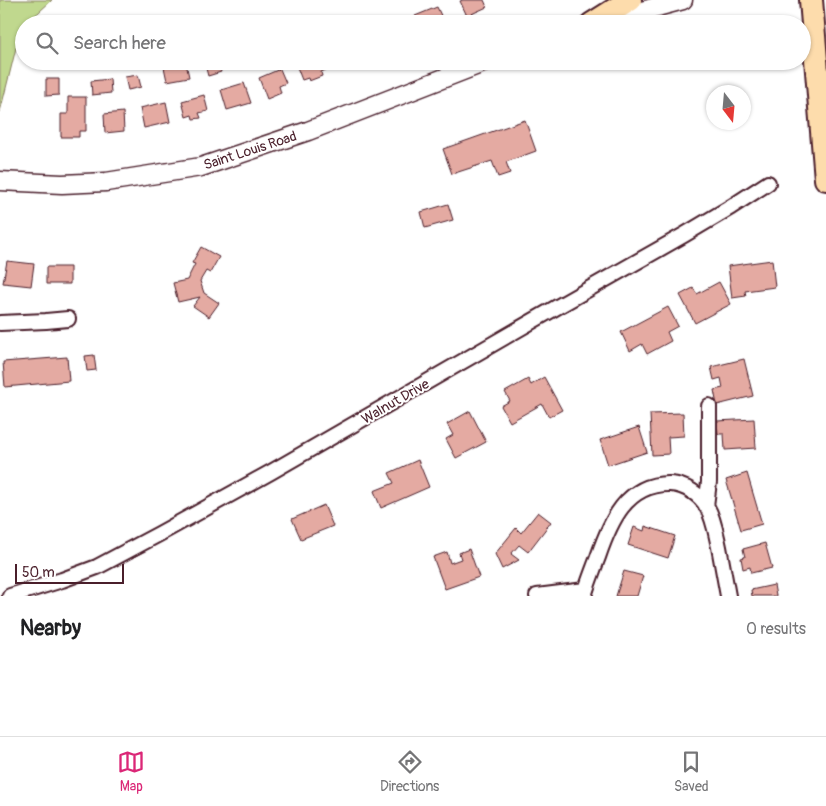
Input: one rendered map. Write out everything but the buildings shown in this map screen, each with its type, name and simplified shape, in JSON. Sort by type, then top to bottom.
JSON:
[{"type":"main road","points":[[608,15],[630,0]]},
{"type":"main road","points":[[812,0],[826,179]]},
{"type":"street","points":[[627,15],[683,0]]},
{"type":"street","name":"Saint Louis Road","points":[[0,181],[62,184],[106,182],[201,167],[308,131],[465,70]]},
{"type":"street","name":"Walnut Drive","points":[[10,596],[96,567],[160,534],[684,235],[768,183]]},
{"type":"street","points":[[0,323],[68,319]]},
{"type":"street","points":[[706,506],[709,482],[709,406]]},
{"type":"street","points":[[536,596],[585,593],[608,529],[618,512],[638,492],[661,484],[673,484],[691,490],[702,500],[710,514],[716,533],[728,596]]},
{"type":"green space","points":[[0,0],[52,0],[36,15],[15,15],[15,52],[0,112]]}]
